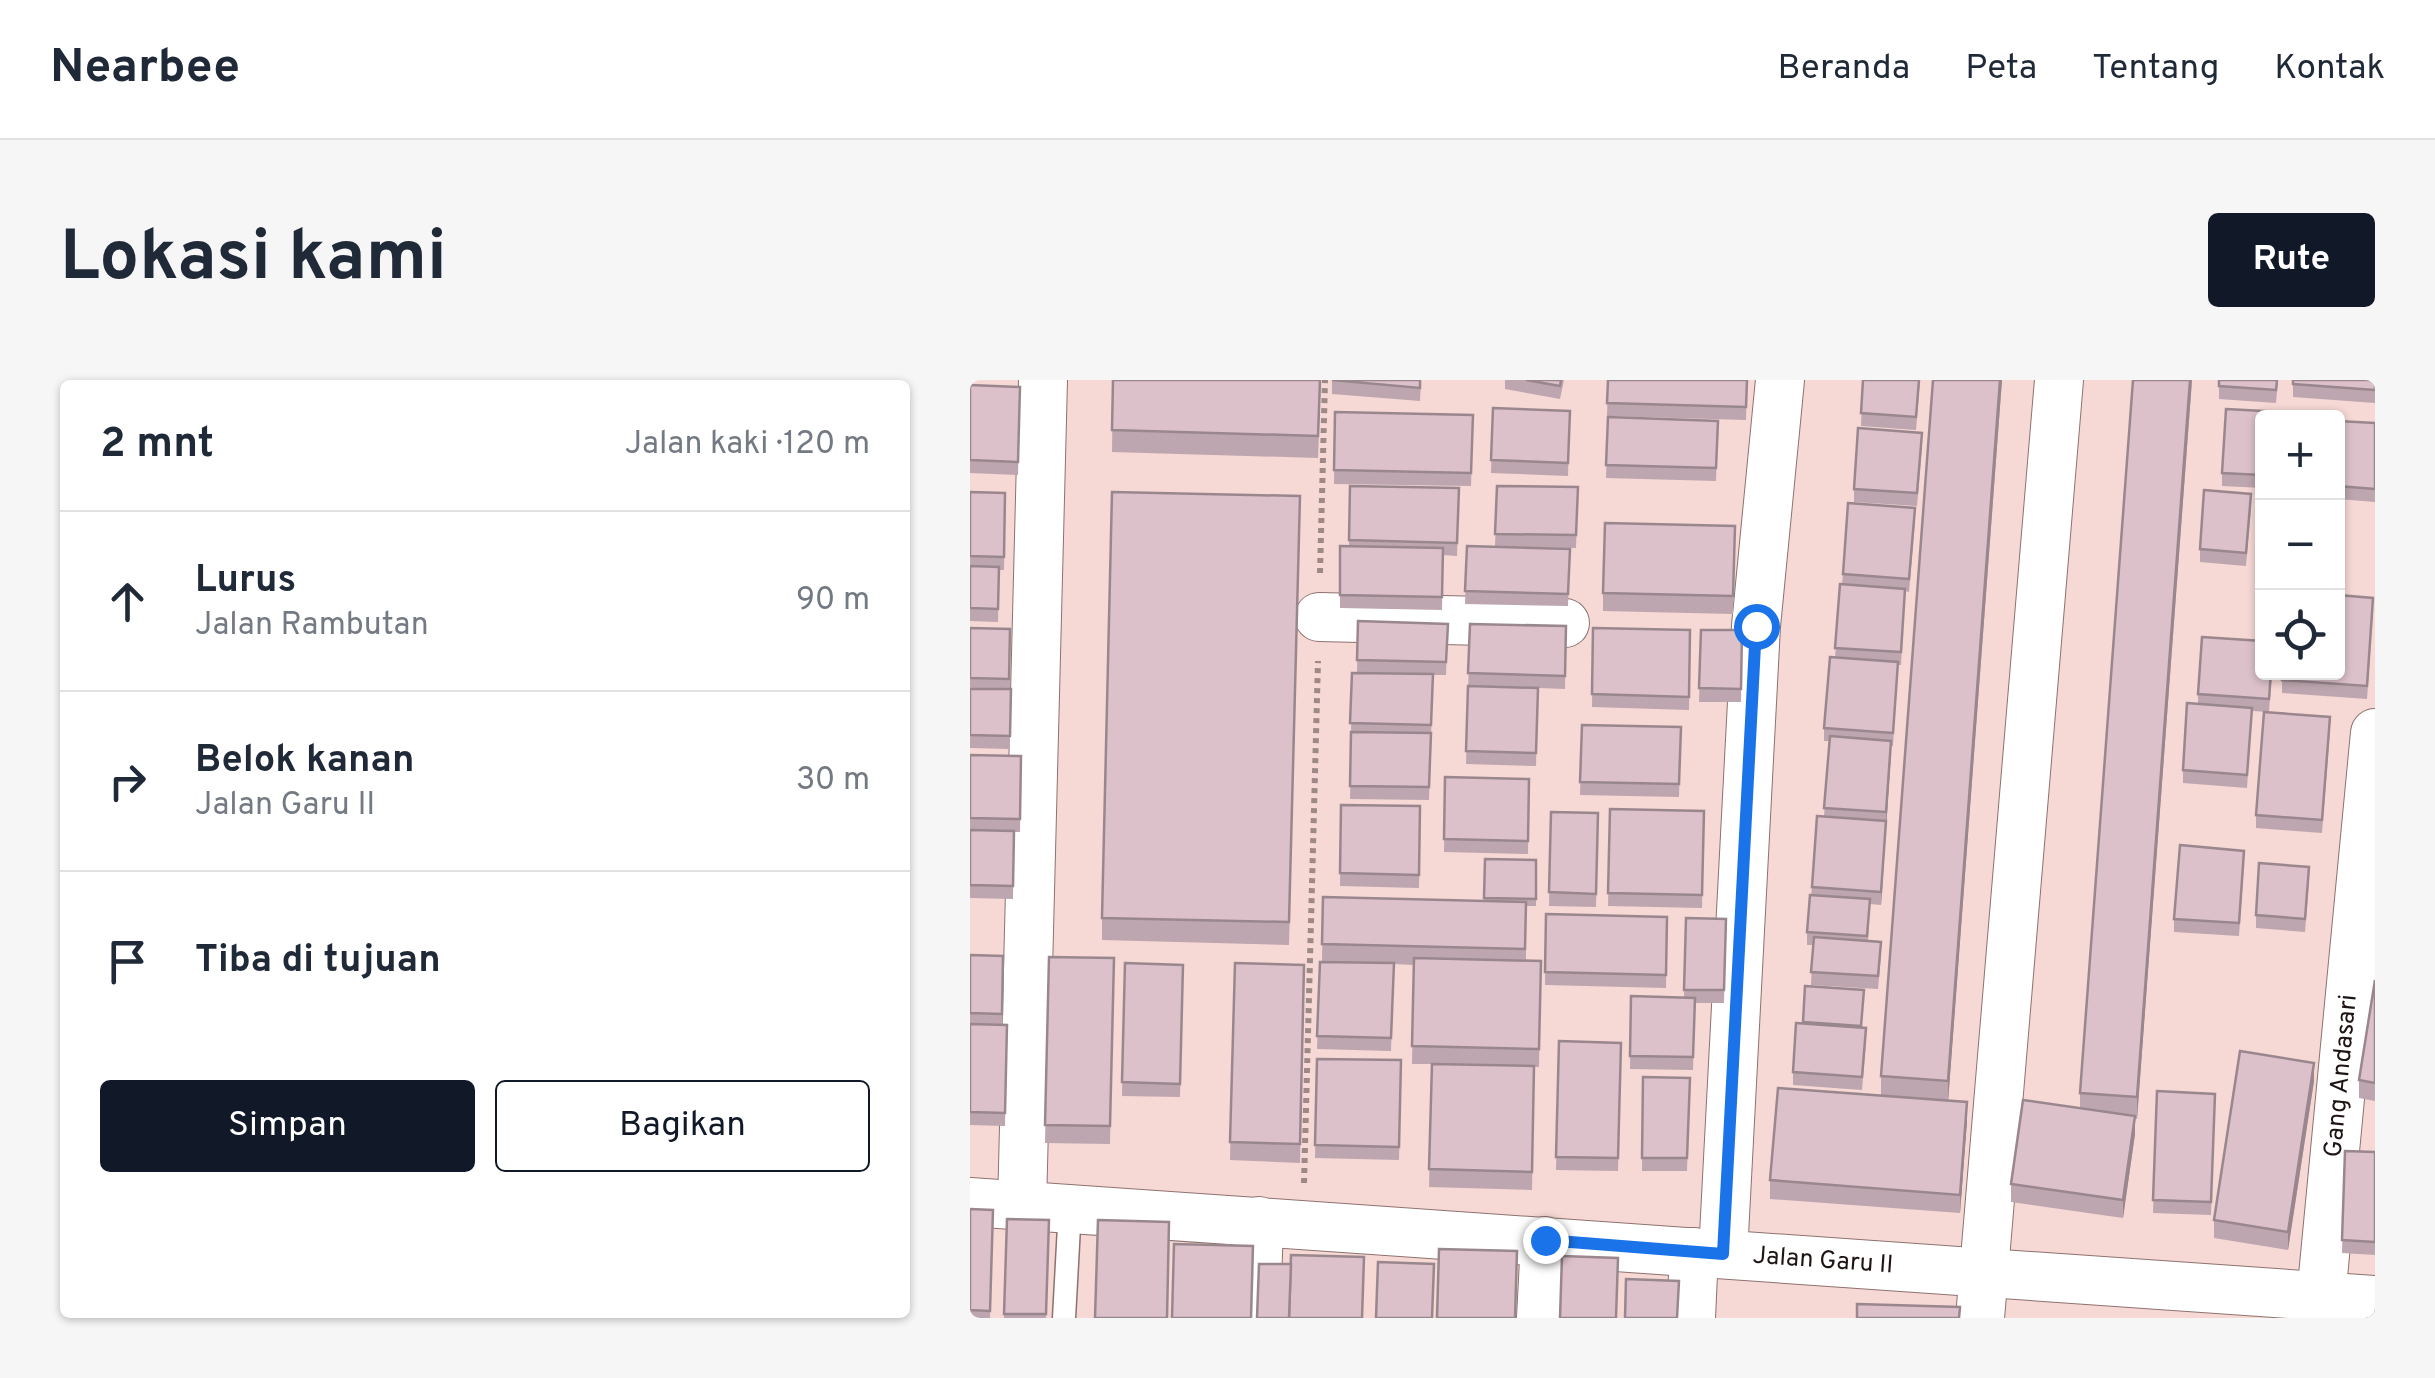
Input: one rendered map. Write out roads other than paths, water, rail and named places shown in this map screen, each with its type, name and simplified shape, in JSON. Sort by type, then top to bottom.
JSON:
[{"type":"street","points":[[1022,1206],[1043,380]]},
{"type":"street","points":[[1691,1318],[1708,1253],[1756,626],[1780,380]]},
{"type":"street","points":[[1980,1318],[2060,380]]},
{"type":"street","points":[[1319,617],[1564,623]]},
{"type":"street","name":"Gang Andasari","points":[[2346,1303],[2375,733]]},
{"type":"street","name":"Jalan Garu II","points":[[970,1202],[1982,1272],[2346,1303]]},
{"type":"street","points":[[1256,1318],[1281,1223]]},
{"type":"street","points":[[1541,1318],[1545,1240]]},
{"type":"lane","points":[[1064,1318],[1070,1208]]}]
